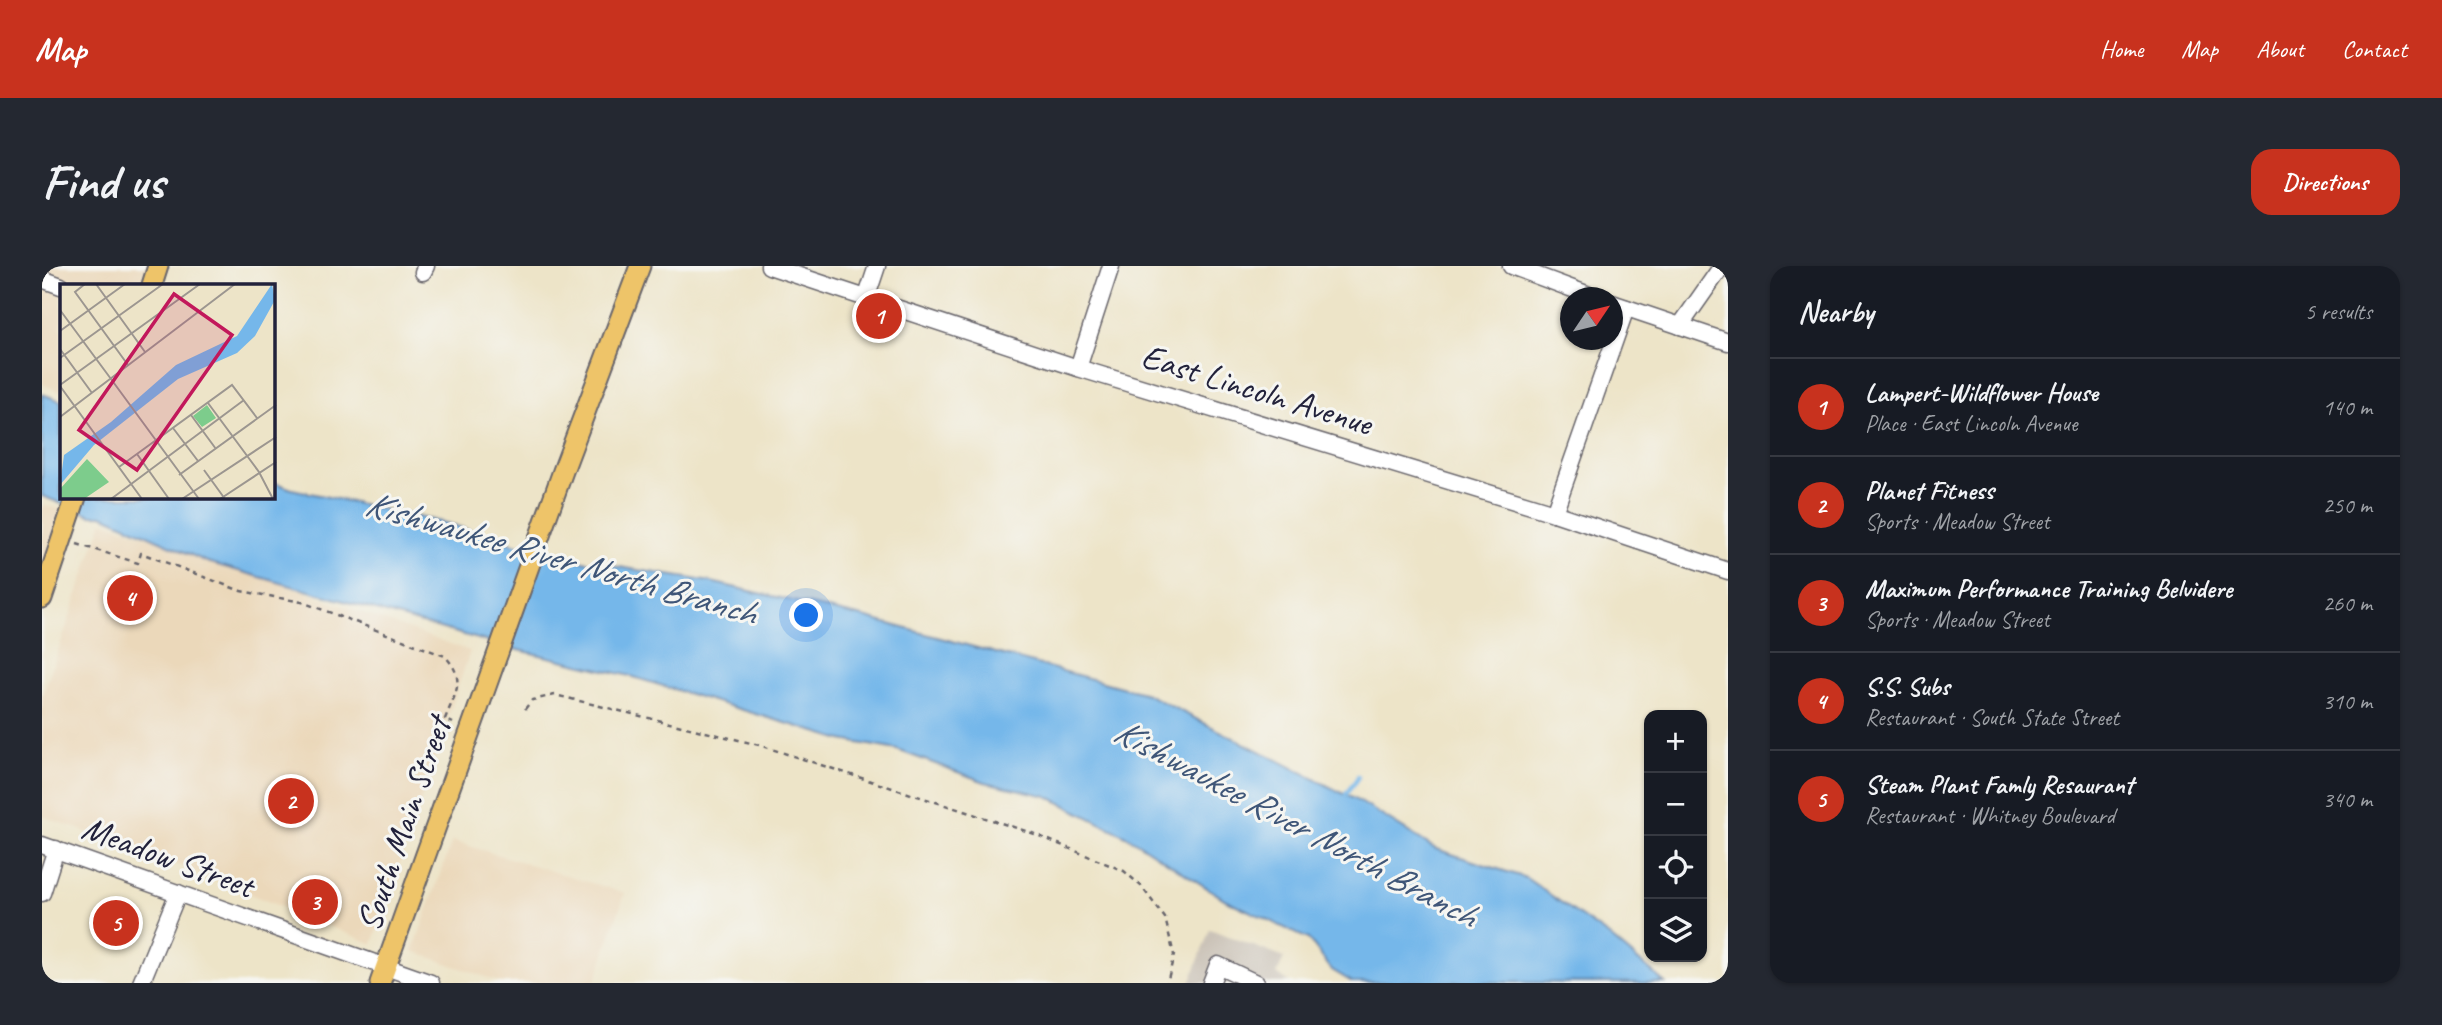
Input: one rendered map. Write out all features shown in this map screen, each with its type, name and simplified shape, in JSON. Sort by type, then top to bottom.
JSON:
[{"type":"main road","points":[[152,284],[158,266]]},
{"type":"main road","name":"South Main Street","points":[[383,975],[563,471],[640,266]]},
{"type":"main road","points":[[42,597],[75,499]]},
{"type":"street","name":"East Lincoln Avenue","points":[[769,266],[867,296],[1078,368],[1553,513],[1728,571]]},
{"type":"street","points":[[867,296],[877,266]]},
{"type":"street","points":[[1078,368],[1111,266]]},
{"type":"street","points":[[1511,266],[1567,287]]},
{"type":"street","points":[[1679,326],[1722,266]]},
{"type":"street","points":[[42,279],[60,286]]},
{"type":"street","points":[[1623,307],[1728,342]]},
{"type":"street","points":[[1553,513],[1605,350]]},
{"type":"street","points":[[42,893],[49,847]]},
{"type":"street","name":"Meadow Street","points":[[49,847],[178,892],[383,975],[430,983]]},
{"type":"street","points":[[141,983],[178,892]]},
{"type":"street","points":[[1211,983],[1218,965],[1256,983]]},
{"type":"path","points":[[63,537],[138,563],[141,553],[241,591],[302,602],[445,656],[455,667],[460,682],[445,719],[469,731]]},
{"type":"path","points":[[526,709],[532,700],[555,695],[759,745],[1032,833],[1124,871],[1141,886],[1165,918],[1174,955],[1167,983]]},
{"type":"shaded area","points":[[42,266],[148,266],[141,284],[60,284],[60,392],[42,384]]},
{"type":"shaded area","points":[[42,505],[62,509],[42,572]]},
{"type":"shaded area","points":[[103,521],[470,651],[373,944],[176,864],[42,816],[42,697]]},
{"type":"shaded area","points":[[452,841],[625,893],[595,983],[502,983],[413,951]]},
{"type":"shaded area","points":[[1210,929],[1284,958],[1277,974],[1289,983],[1190,983]]},
{"type":"water","name":"Kishwaukee River North Branch","points":[[42,394],[60,401],[60,499],[275,499],[275,483],[292,489],[449,524],[552,556],[711,582],[867,618],[1147,694],[1362,803],[1436,849],[1526,878],[1609,936],[1665,983],[1352,982],[1332,970],[1308,939],[1226,900],[1130,838],[1047,796],[985,782],[897,750],[842,740],[630,676],[510,648],[207,562],[103,515],[91,515],[42,496]]},
{"type":"waterway","points":[[1346,794],[1358,777]]},
{"type":"place","name":"Lampert-Wildflower House","points":[[879,316]]},
{"type":"place","name":"S.S. Subs","points":[[130,598]]},
{"type":"place","name":"Planet Fitness","points":[[291,801]]},
{"type":"place","name":"Maximum Performance Training Belvidere","points":[[315,902]]},
{"type":"place","name":"Steam Plant Famly Resaurant","points":[[116,923]]}]
